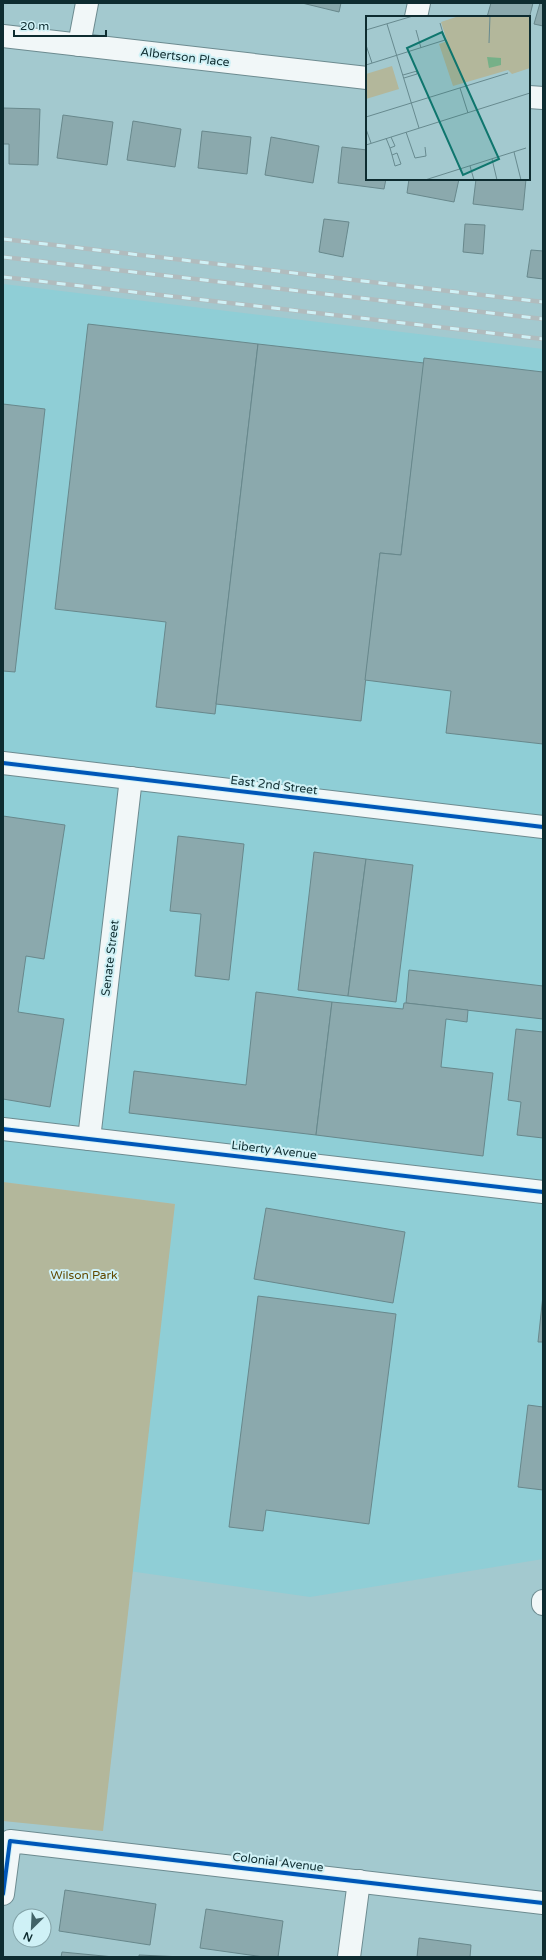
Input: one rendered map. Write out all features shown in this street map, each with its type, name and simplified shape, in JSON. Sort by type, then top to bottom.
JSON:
[{"type":"street","points":[[79,45],[87,3]]},
{"type":"street","points":[[416,16],[419,3]]},
{"type":"street","name":"Albertson Place","points":[[3,36],[366,78]]},
{"type":"street","points":[[530,97],[543,98]]},
{"type":"street","name":"East 2nd Street","points":[[3,763],[543,827]]},
{"type":"street","name":"Senate Street","points":[[89,1139],[131,778]]},
{"type":"street","name":"Liberty Avenue","points":[[3,1129],[543,1192]]},
{"type":"street","name":"Colonial Avenue","points":[[3,1894],[10,1841],[543,1903]]},
{"type":"street","points":[[349,1957],[359,1881]]},
{"type":"shaded area","points":[[3,284],[543,349],[543,1559],[310,1597],[129,1571],[175,1204],[3,1182]]},
{"type":"green space","name":"Wilson Park","points":[[3,1182],[175,1204],[103,1831],[3,1821]]},
{"type":"building","points":[[302,3],[341,3],[339,12]]},
{"type":"building","points":[[491,3],[533,3],[530,16],[487,16]]},
{"type":"building","points":[[540,3],[543,3],[543,26],[534,24]]},
{"type":"building","points":[[3,108],[40,109],[38,165],[9,164],[9,144],[3,144]]},
{"type":"building","points":[[63,115],[113,122],[107,165],[57,158]]},
{"type":"building","points":[[133,121],[181,129],[175,167],[127,160]]},
{"type":"building","points":[[202,131],[251,137],[247,174],[198,168]]},
{"type":"building","points":[[271,137],[319,146],[313,183],[265,175]]},
{"type":"building","points":[[342,147],[366,150],[366,180],[386,180],[384,189],[338,183]]},
{"type":"building","points":[[409,180],[459,180],[454,202],[407,193]]},
{"type":"building","points":[[476,180],[526,180],[523,210],[473,204]]},
{"type":"building","points":[[324,219],[349,222],[343,257],[319,252]]},
{"type":"building","points":[[465,224],[485,225],[483,254],[463,252]]},
{"type":"building","points":[[531,250],[543,251],[543,279],[527,277]]},
{"type":"building","points":[[88,324],[258,344],[215,714],[156,707],[166,622],[55,609]]},
{"type":"building","points":[[258,344],[424,363],[401,555],[380,553],[361,721],[216,704]]},
{"type":"building","points":[[424,358],[543,372],[543,744],[446,733],[451,691],[365,680],[380,553],[401,555]]},
{"type":"building","points":[[3,404],[45,409],[15,672],[3,671]]},
{"type":"building","points":[[3,816],[65,825],[44,959],[26,956],[18,1012],[64,1019],[50,1107],[3,1099]]},
{"type":"building","points":[[178,836],[244,844],[229,980],[195,976],[201,914],[170,911]]},
{"type":"building","points":[[314,852],[366,859],[348,996],[298,990]]},
{"type":"building","points":[[366,859],[413,865],[396,1002],[348,996]]},
{"type":"building","points":[[409,970],[543,986],[543,1019],[406,1003]]},
{"type":"building","points":[[256,992],[332,1002],[316,1135],[129,1113],[134,1071],[246,1085]]},
{"type":"building","points":[[332,1002],[403,1009],[404,1003],[406,1003],[468,1010],[467,1022],[446,1019],[441,1067],[493,1073],[483,1156],[316,1135]]},
{"type":"building","points":[[516,1029],[543,1032],[543,1138],[517,1135],[521,1102],[508,1100]]},
{"type":"building","points":[[266,1208],[405,1232],[393,1303],[254,1279]]},
{"type":"building","points":[[543,1295],[543,1342],[538,1342]]},
{"type":"building","points":[[258,1296],[396,1314],[369,1524],[266,1510],[263,1531],[229,1527]]},
{"type":"building","points":[[528,1405],[543,1407],[543,1490],[518,1487]]},
{"type":"building","points":[[65,1890],[156,1904],[150,1945],[59,1931]]},
{"type":"building","points":[[206,1909],[283,1921],[278,1957],[264,1957],[200,1948]]},
{"type":"building","points":[[419,1938],[471,1945],[470,1957],[417,1957]]},
{"type":"building","points":[[62,1952],[114,1957],[61,1957]]},
{"type":"building","points":[[139,1955],[183,1957],[139,1957]]},
{"type":"railway","points":[[3,239],[543,302]]},
{"type":"railway","points":[[3,257],[543,319]]},
{"type":"railway","points":[[3,277],[543,339]]},
{"type":"cycle path","points":[[3,763],[543,827]]},
{"type":"cycle path","points":[[3,1129],[543,1192]]},
{"type":"cycle path","points":[[3,1894],[10,1841],[543,1903]]}]
